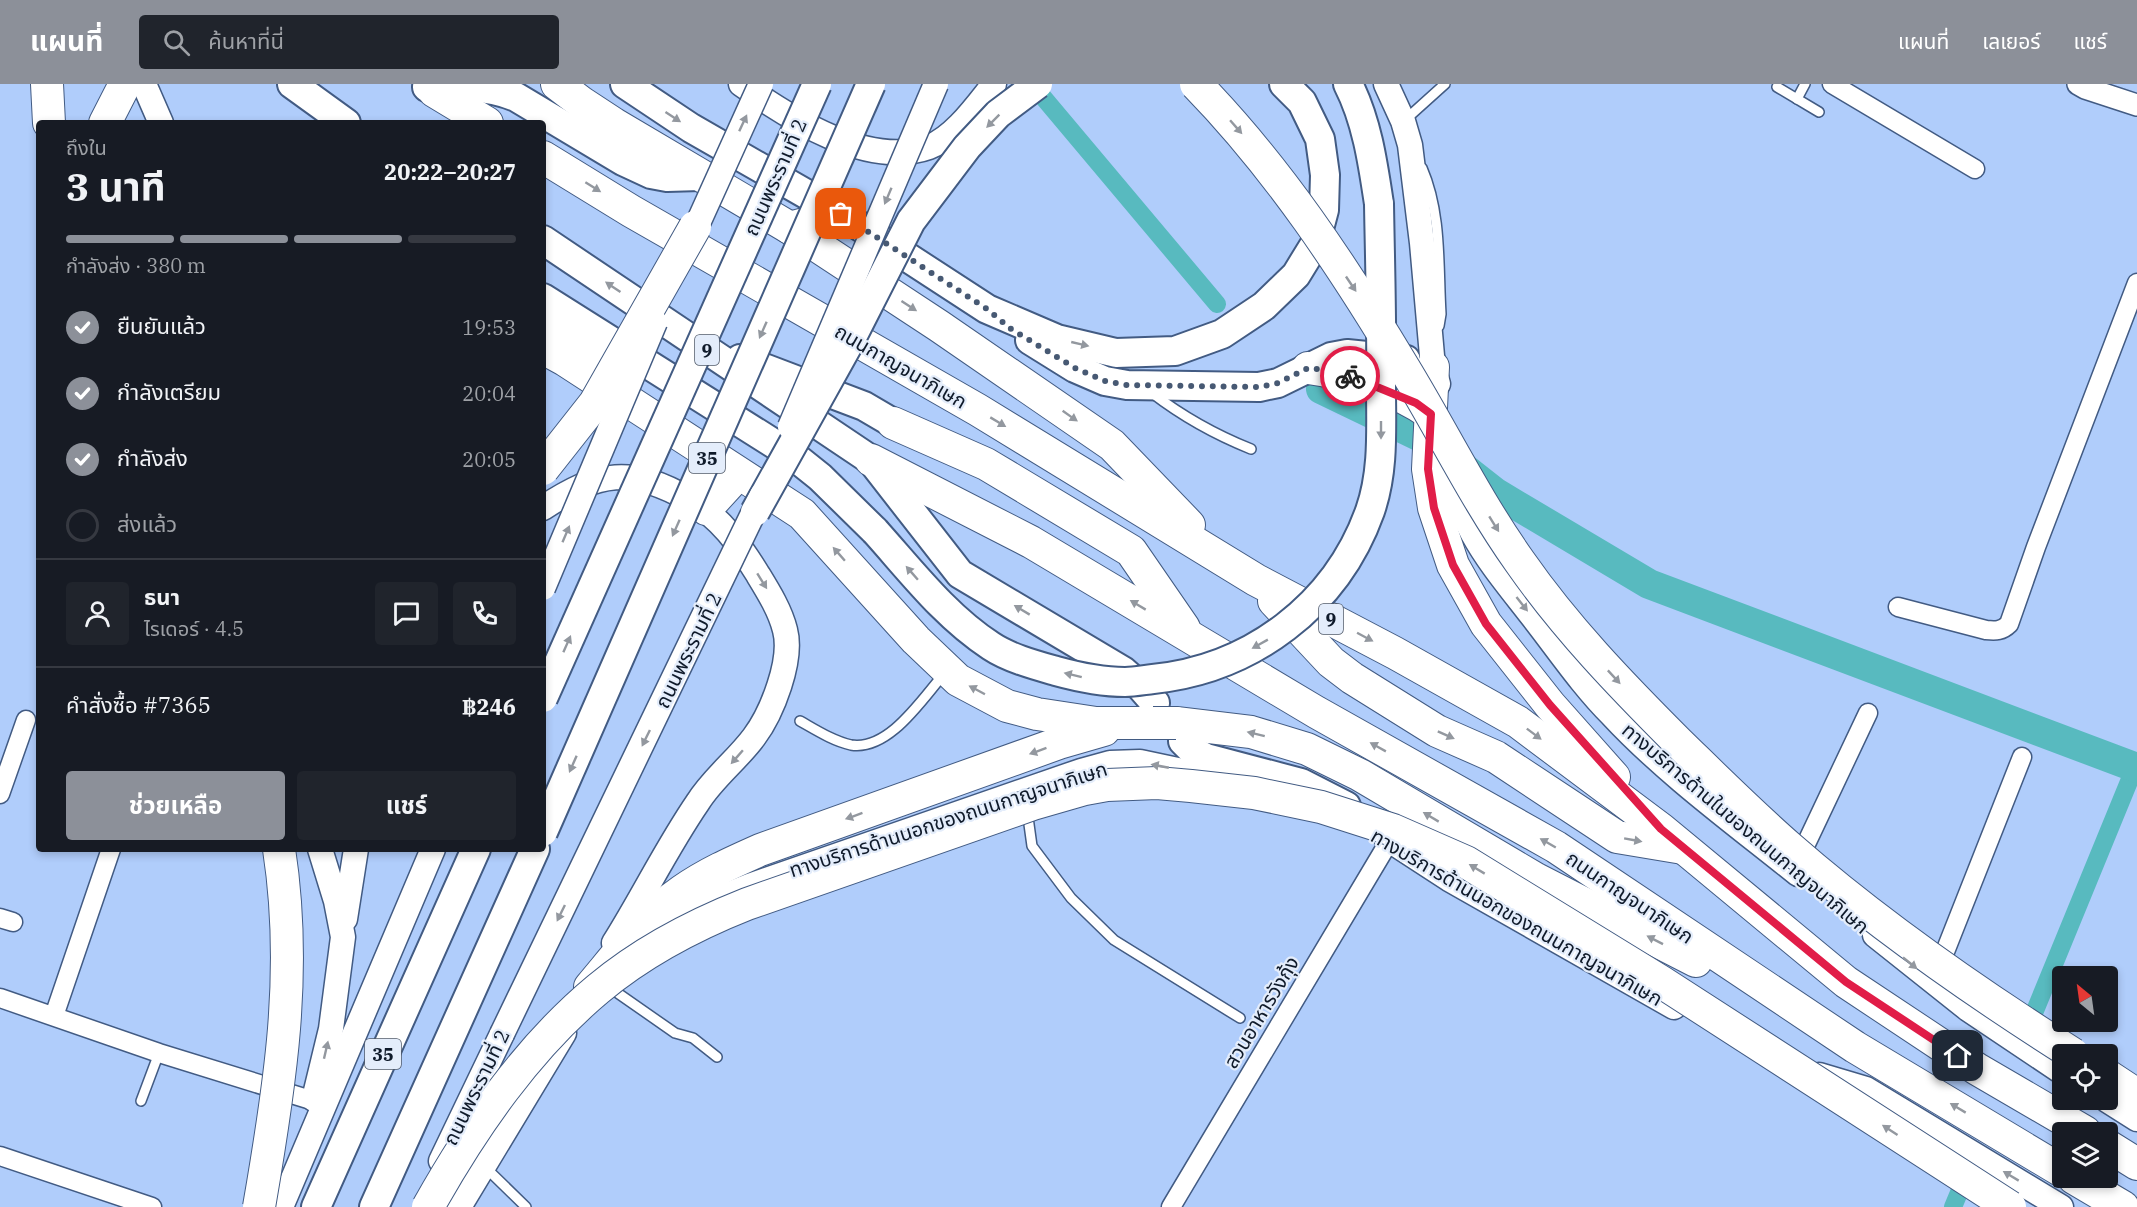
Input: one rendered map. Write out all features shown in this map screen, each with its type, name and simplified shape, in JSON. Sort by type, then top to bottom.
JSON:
[{"type":"highway","points":[[47,84],[49,120]]},
{"type":"highway","points":[[107,120],[125,84]]},
{"type":"highway","points":[[292,84],[342,120]]},
{"type":"highway","points":[[557,84],[582,104],[790,228],[939,326],[1112,445],[1219,555]]},
{"type":"highway","points":[[625,84],[690,128],[841,214],[987,309],[1011,329],[1075,368],[1105,381],[1141,385],[1259,387],[1278,383],[1320,363],[1347,354],[1422,362],[1433,367],[1436,415],[1428,469],[1434,508],[1453,565],[1486,624],[1550,705],[1661,829]]},
{"type":"highway","name":"ถนนพระรามที่ 2","points":[[546,691],[816,84]]},
{"type":"highway","name":"35","points":[[546,825],[871,84]]},
{"type":"highway","points":[[754,512],[848,345],[911,220],[967,147],[998,114],[1038,84]]},
{"type":"highway","points":[[1196,84],[1257,152],[1314,230],[1405,369],[1500,534],[1544,596],[1594,656],[1723,787],[1791,849],[1862,906],[1952,973],[2058,1044]]},
{"type":"highway","points":[[987,309],[1057,339],[1116,352],[1176,351],[1221,334],[1264,306],[1296,275],[1315,244],[1324,210],[1325,175],[1320,139],[1302,102],[1284,84]]},
{"type":"highway","points":[[546,300],[795,457],[846,501],[944,608],[992,647],[1037,666],[1082,678],[1125,682],[1173,677],[1210,668],[1237,656],[1285,629],[1316,601],[1349,558],[1370,511],[1381,468],[1382,323],[1379,204],[1373,160],[1363,122],[1348,84]]},
{"type":"highway","points":[[428,87],[468,85],[499,90],[516,97],[623,161],[651,174],[667,177],[700,176]]},
{"type":"highway","points":[[428,87],[482,120]]},
{"type":"highway","name":"ถนนกาญจนาภิเษก","points":[[546,159],[640,216],[978,410],[1219,555],[1256,580],[1395,653],[1518,722],[1661,829],[1846,982],[1977,1069],[2068,1122]]},
{"type":"highway","points":[[790,228],[841,214]]},
{"type":"highway","points":[[546,465],[596,403],[695,227]]},
{"type":"highway","name":"ถนนกาญจนาภิเษก","points":[[546,242],[871,460],[1031,542],[1316,712],[1556,847],[1855,1047],[2052,1165]]},
{"type":"highway","points":[[546,315],[628,400]]},
{"type":"highway","name":"ถนนกาญจนาภิเษก","points":[[694,341],[864,405],[893,423],[986,464],[1131,551],[1189,636]]},
{"type":"highway","points":[[546,350],[628,400],[802,514],[916,640],[958,680],[1007,705],[1065,720],[1096,723],[1160,723],[1251,732],[1307,749],[1360,775],[1536,879],[1855,1047]]},
{"type":"highway","points":[[1320,363],[1332,371],[1416,403],[1436,415]]},
{"type":"highway","points":[[871,460],[960,574],[1123,671],[1141,687],[1160,723],[1193,751],[1206,758],[1301,783],[1347,807],[1386,838]]},
{"type":"highway","points":[[706,509],[738,474]]},
{"type":"highway","name":"ถนนกาญจนาภิเษก","points":[[1256,580],[1314,646],[1352,678],[1437,731],[1496,757],[1617,837],[1685,849]]},
{"type":"highway","points":[[568,1013],[649,919],[681,891],[718,869],[760,850],[1059,743],[1087,734],[1160,723]]},
{"type":"highway","points":[[428,1207],[471,1136],[537,1048],[598,988],[673,937],[747,904],[1033,804],[1107,785],[1157,783],[1254,793],[1321,807],[1393,830],[1466,862],[1663,983],[2010,1207]]},
{"type":"highway","points":[[259,1207],[281,1075],[287,998],[288,920],[279,852]]},
{"type":"highway","name":"35","points":[[316,1207],[475,852]]},
{"type":"highway","points":[[375,1207],[535,852]]},
{"type":"highway","points":[[2118,1083],[2137,1095]]},
{"type":"highway","points":[[2118,1152],[2137,1164]]},
{"type":"highway","points":[[2091,1188],[2123,1207]]},
{"type":"main road","points":[[144,84],[160,120]]},
{"type":"main road","points":[[741,84],[802,123],[845,143],[900,153],[931,147],[957,129],[994,84]]},
{"type":"main road","points":[[546,581],[695,227],[761,84]]},
{"type":"main road","name":"ถนนพระรามที่ 2","points":[[421,1207],[754,512],[936,84]]},
{"type":"main road","points":[[1386,84],[1403,122],[1410,145],[1422,243],[1433,367]]},
{"type":"main road","name":"ทางบริการด้านในของถนนกาญจนาภิเษก","points":[[1436,415],[1457,502],[1474,538],[1498,573],[1612,716],[1683,782],[1933,982],[1995,1028],[2052,1065]]},
{"type":"main road","points":[[489,1156],[568,1013],[624,927],[698,801],[755,736],[774,701],[785,666],[786,631],[773,598],[729,532],[706,509],[674,491],[646,480],[623,476],[590,482],[546,506]]},
{"type":"main road","name":"ทางบริการด้านนอกของถนนกาญจนาภิเษก","points":[[459,1207],[567,1028],[604,984],[649,939],[678,917],[712,901],[1025,789],[1110,763],[1140,762],[1245,786],[1386,838],[1449,879],[1766,1059],[1866,1089],[2061,1207]]},
{"type":"main road","points":[[321,852],[336,901],[343,937]]},
{"type":"main road","points":[[281,1207],[314,1101],[331,1029],[356,852]]},
{"type":"main road","name":"35","points":[[281,1207],[432,852]]},
{"type":"main road","points":[[2118,1107],[2137,1119]]},
{"type":"street","points":[[1832,84],[1853,89],[1975,169]]},
{"type":"street","points":[[2078,84],[2135,102]]},
{"type":"street","points":[[1898,607],[1986,630],[2004,629],[2009,624],[2137,283]]},
{"type":"street","points":[[1794,871],[1868,713]]},
{"type":"street","points":[[0,794],[26,720]]},
{"type":"street","points":[[1933,982],[2022,757]]},
{"type":"street","name":"สวนอาหารวังกุ้ง","points":[[1171,1207],[1386,838]]},
{"type":"street","points":[[54,1016],[110,852]]},
{"type":"street","points":[[0,998],[159,1053],[314,1101]]},
{"type":"street","points":[[0,1156],[152,1207]]},
{"type":"lane","points":[[1403,122],[1445,84]]},
{"type":"lane","points":[[1797,99],[1805,84]]},
{"type":"lane","points":[[1776,87],[1819,112]]},
{"type":"lane","points":[[1141,385],[1184,415],[1225,439],[1251,449]]},
{"type":"lane","points":[[800,721],[832,738],[852,745],[869,744],[885,736],[904,721],[947,670]]},
{"type":"lane","points":[[1025,789],[1032,846],[1071,898],[1114,940],[1240,1018]]},
{"type":"lane","points":[[604,984],[675,1033],[693,1038],[717,1057]]},
{"type":"lane","points":[[141,1101],[159,1053]]},
{"type":"lane","points":[[489,1156],[526,1207]]},
{"type":"waterway","points":[[1032,84],[1217,304]]},
{"type":"waterway","points":[[1321,389],[1431,442],[1496,493],[1649,584],[2137,768]]},
{"type":"waterway","points":[[2032,1018],[2135,767]]},
{"type":"waterway","points":[[1953,1207],[1968,1171]]},
{"type":"way so far","points":[[841,214],[987,309],[1011,329],[1075,368],[1105,381],[1127,385],[1259,387],[1278,383],[1308,368],[1350,376]]},
{"type":"route","points":[[1350,376],[1416,403],[1431,414],[1428,469],[1434,508],[1453,565],[1486,624],[1550,705],[1661,829],[1846,982],[1958,1056]]}]
